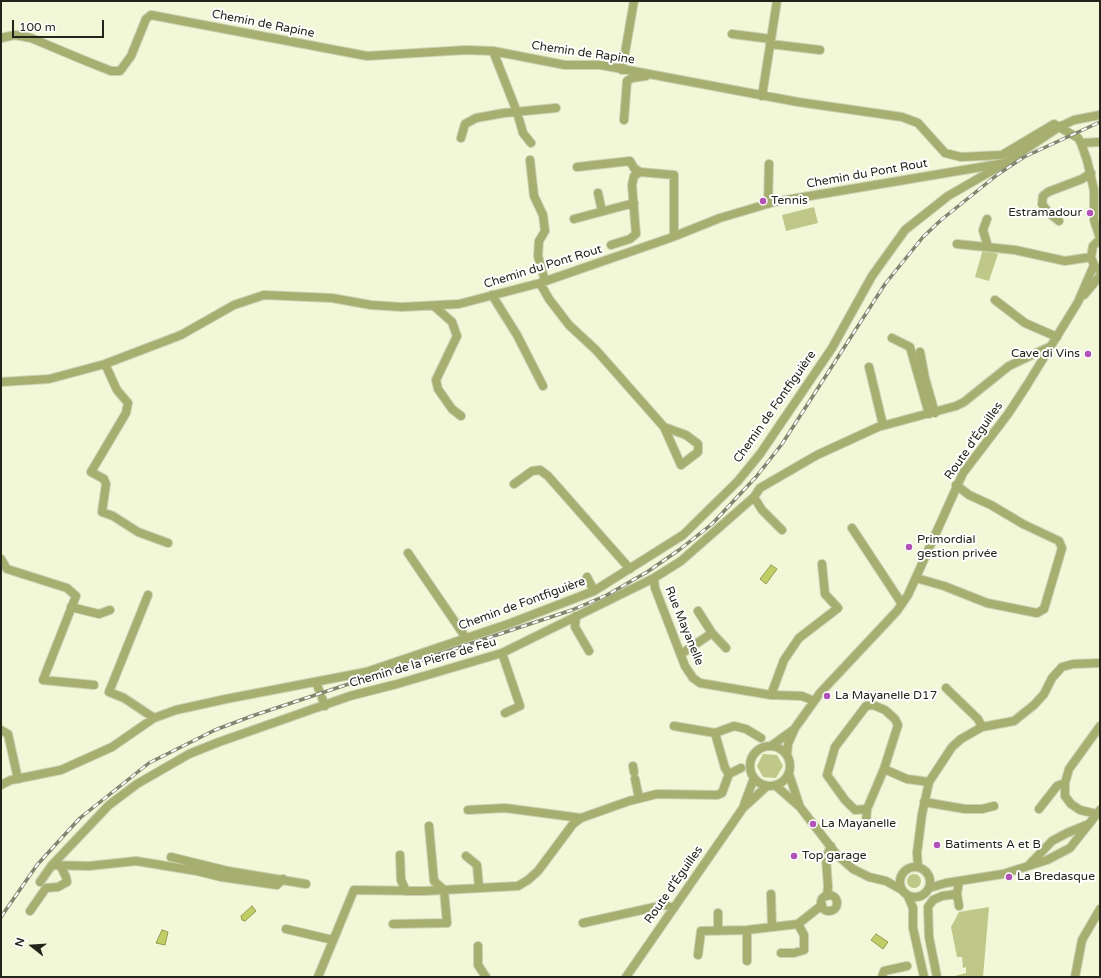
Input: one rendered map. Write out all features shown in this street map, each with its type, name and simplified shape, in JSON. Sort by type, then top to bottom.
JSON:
[{"type":"street","points":[[622,70],[634,1]]},
{"type":"street","points":[[762,96],[777,1]]},
{"type":"street","name":"Chemin de Rapine","points":[[1,38],[15,35],[31,38],[81,60],[111,71],[120,71],[131,56],[146,19],[151,15],[368,56],[466,50],[493,51],[565,65],[601,65],[762,96],[902,117],[918,123],[945,153],[961,157],[1002,155],[1054,124],[1059,127]]},
{"type":"street","points":[[732,34],[820,50]]},
{"type":"street","points":[[493,51],[517,112],[522,133],[531,143]]},
{"type":"street","points":[[624,120],[627,81],[632,78],[651,75]]},
{"type":"street","points":[[461,138],[465,124],[476,118],[556,108]]},
{"type":"street","points":[[1059,127],[1074,120],[1100,115]]},
{"type":"street","points":[[1059,127],[1078,138],[1081,143],[1091,173],[1094,190],[1094,220],[1100,238]]},
{"type":"street","name":"Chemin du Pont Rout","points":[[1,382],[49,379],[105,364],[181,335],[234,305],[264,295],[332,298],[371,305],[434,306],[459,304],[543,282],[674,236],[720,218],[768,204],[1005,163],[1059,127]]},
{"type":"street","points":[[1081,143],[1100,142]]},
{"type":"street","points":[[530,160],[534,196],[543,215],[545,231],[539,241],[538,256],[543,282],[549,299],[569,325],[596,350],[664,427],[681,465],[698,452],[698,444],[686,435],[664,427]]},
{"type":"street","points":[[577,167],[630,161],[634,168],[640,172],[674,175],[674,236]]},
{"type":"street","name":"Chemin de Fontfiguière","points":[[316,682],[366,672],[466,638],[594,591],[683,535],[743,475],[760,454],[832,348],[872,276],[905,230],[948,196],[1005,163]]},
{"type":"street","points":[[768,204],[769,164]]},
{"type":"street","points":[[611,245],[630,239],[636,234],[632,185],[634,176],[640,172]]},
{"type":"street","points":[[1059,221],[1049,213],[1042,204],[1043,196],[1048,192],[1082,179],[1091,173]]},
{"type":"street","points":[[598,194],[602,211]]},
{"type":"street","points":[[574,219],[634,203]]},
{"type":"street","points":[[987,219],[983,230],[988,247]]},
{"type":"street","name":"Route d'Éguilles","points":[[1078,302],[1092,261],[1093,246],[1100,238]]},
{"type":"street","points":[[957,244],[1015,250],[1065,260],[1092,261],[1100,271]]},
{"type":"street","name":"Route d'Éguilles","points":[[787,755],[788,744],[795,728],[814,701],[833,678],[902,604],[916,578],[956,485],[963,473],[1014,405],[1078,302],[1100,276]]},
{"type":"street","points":[[492,295],[516,335],[542,386]]},
{"type":"street","points":[[995,300],[1025,323],[1057,337]]},
{"type":"street","points":[[434,306],[452,322],[456,336],[436,380],[438,389],[452,409],[461,416]]},
{"type":"street","points":[[892,338],[910,347],[932,413]]},
{"type":"street","name":"Chemin de la Pierre de Feu","points":[[40,882],[110,805],[137,784],[189,754],[322,698],[350,696],[397,684],[502,653],[654,578],[681,561],[754,497],[760,488],[817,455],[883,425],[932,413],[964,402],[1009,366],[1051,346]]},
{"type":"street","points":[[920,352],[932,413]]},
{"type":"street","points":[[105,364],[117,390],[128,403],[126,413],[92,472],[104,479],[106,484],[102,512],[113,516],[138,532],[168,543]]},
{"type":"street","points":[[869,367],[883,425]]},
{"type":"street","points":[[514,484],[532,471],[540,470],[548,476],[630,569]]},
{"type":"street","points":[[916,578],[944,586],[987,603],[1037,613],[1044,609],[1062,548],[1059,541],[969,495],[956,485]]},
{"type":"street","points":[[754,497],[762,510],[782,530]]},
{"type":"street","points":[[852,528],[902,604]]},
{"type":"street","points":[[408,553],[466,638]]},
{"type":"street","points":[[1,559],[7,569],[67,588],[76,596],[43,680],[94,685]]},
{"type":"street","points":[[771,695],[784,660],[799,638],[838,608],[825,594],[822,564]]},
{"type":"street","points":[[587,577],[594,591]]},
{"type":"street","name":"Rue Mayanelle","points":[[654,578],[655,588],[685,666],[693,678],[700,683],[771,695],[802,696],[814,701]]},
{"type":"street","points":[[148,595],[109,692],[124,698],[154,718]]},
{"type":"street","points":[[71,607],[99,614],[110,610]]},
{"type":"street","points":[[698,611],[712,633],[726,648]]},
{"type":"street","points":[[576,616],[575,627],[589,652]]},
{"type":"street","points":[[681,654],[712,633]]},
{"type":"street","points":[[502,653],[520,706],[504,713]]},
{"type":"street","points":[[918,867],[917,853],[924,802],[929,782],[952,747],[961,739],[982,727],[1014,721],[1024,714],[1034,706],[1044,694],[1052,678],[1062,667],[1073,664],[1100,663]]},
{"type":"street","points":[[1,785],[18,779],[61,770],[112,747],[154,718],[176,710],[316,682],[322,698]]},
{"type":"street","points":[[946,688],[978,719],[982,727]]},
{"type":"street","points":[[866,822],[867,809],[884,769],[898,725],[895,719],[885,710],[873,705],[866,706],[835,747],[827,774],[845,800],[855,810],[867,809]]},
{"type":"street","points":[[674,726],[715,733],[734,726],[746,729],[761,738]]},
{"type":"street","points":[[1099,812],[1080,810],[1071,804],[1064,796],[1065,783],[1069,769],[1100,726]]},
{"type":"street","name":"Route d'Éguilles","points":[[771,746],[778,743],[795,728]]},
{"type":"street","points":[[1,730],[8,734],[18,779]]},
{"type":"street","points":[[715,733],[725,768],[729,774]]},
{"type":"street","points":[[318,977],[354,890],[406,891],[518,886],[528,880],[542,866],[573,824],[582,818],[640,798],[657,794],[717,795],[722,793],[729,774],[751,761],[756,752],[765,747],[771,746],[780,749],[787,755],[790,765],[789,774],[786,780],[771,786]]},
{"type":"street","points":[[751,761],[752,775]]},
{"type":"street","points":[[741,768],[752,775],[760,784],[771,786],[800,807],[831,846],[853,869],[869,877],[886,881],[905,893],[918,897],[922,895]]},
{"type":"street","points":[[884,769],[907,779],[929,782]]},
{"type":"street","points":[[634,772],[640,798]]},
{"type":"street","points":[[789,774],[800,807]]},
{"type":"street","name":"Route d'Éguilles","points":[[743,808],[752,775]]},
{"type":"street","points":[[1039,809],[1057,786],[1065,783]]},
{"type":"street","name":"Route d'Éguilles","points":[[626,977],[743,808],[771,786]]},
{"type":"street","points":[[924,802],[965,809],[982,809],[994,806]]},
{"type":"street","points":[[468,810],[505,808],[582,818]]},
{"type":"street","points":[[928,888],[946,883],[1003,874],[1047,860],[1070,848],[1099,812]]},
{"type":"street","points":[[1028,866],[1052,841],[1090,824]]},
{"type":"street","points":[[393,924],[447,923],[444,890],[434,881],[429,826]]},
{"type":"street","points":[[698,955],[701,931],[747,930],[798,924],[822,909],[832,910],[836,906],[836,902],[830,897],[826,858],[831,846]]},
{"type":"street","points":[[886,881],[900,878],[917,853]]},
{"type":"street","points":[[400,855],[401,880],[406,891]]},
{"type":"street","points":[[466,856],[476,865],[479,888]]},
{"type":"street","points":[[171,857],[228,871],[306,884]]},
{"type":"street","points":[[56,865],[89,866],[136,861],[197,871],[221,877],[277,885],[283,879]]},
{"type":"street","points":[[30,911],[46,888],[58,887],[66,882],[66,877],[56,865]]},
{"type":"street","points":[[907,869],[918,867],[924,870],[928,875],[930,882],[928,888],[913,908]]},
{"type":"street","points":[[928,875],[946,883]]},
{"type":"street","points":[[900,878],[905,893],[913,908],[915,939],[924,977]]},
{"type":"street","points":[[959,881],[957,894],[959,906]]},
{"type":"street","points":[[771,894],[772,927]]},
{"type":"street","points":[[937,977],[929,937],[928,907],[933,900],[942,896],[957,894]]},
{"type":"street","points":[[822,909],[823,898],[830,897]]},
{"type":"street","points":[[583,923],[664,905],[674,908]]},
{"type":"street","points":[[1075,977],[1082,940],[1100,909]]},
{"type":"street","points":[[718,912],[718,931]]},
{"type":"street","points":[[781,953],[794,953],[804,950],[804,935],[798,924]]},
{"type":"street","points":[[286,929],[333,940]]},
{"type":"street","points":[[747,930],[747,961]]},
{"type":"street","points":[[915,939],[929,937]]},
{"type":"street","points":[[478,946],[478,965],[486,977]]},
{"type":"street","points":[[882,977],[884,971],[907,966]]},
{"type":"shaded area","points":[[814,207],[818,223],[786,231],[782,215]]},
{"type":"shaded area","points":[[983,249],[998,254],[989,281],[975,277]]},
{"type":"shaded area","points":[[771,565],[777,569],[766,584],[760,579]]},
{"type":"shaded area","points":[[763,754],[777,755],[783,766],[776,778],[763,777],[757,766]]},
{"type":"shaded area","points":[[911,874],[917,874],[921,878],[921,884],[917,888],[911,888],[907,884],[907,878]]},
{"type":"shaded area","points":[[252,906],[256,911],[245,921],[242,920],[241,916]]},
{"type":"shaded area","points":[[989,907],[983,977],[951,977],[966,973],[966,967],[963,968],[962,957],[957,957],[951,927],[959,912]]},
{"type":"shaded area","points":[[162,930],[168,932],[165,945],[156,943]]},
{"type":"shaded area","points":[[876,934],[888,942],[883,949],[871,940]]},
{"type":"railway","points":[[1,917],[37,865],[80,818],[149,763],[215,730],[252,716],[572,610],[607,595],[647,572],[679,550],[712,524],[756,477],[782,444],[885,284],[923,237],[941,220],[997,175],[1024,157],[1100,122]]},
{"type":"place","name":"Tennis","points":[[763,201]]},
{"type":"place","name":"Estramadour","points":[[1090,213]]},
{"type":"place","name":"Cave di Vins","points":[[1088,354]]},
{"type":"place","name":"Primordial gestion privée","points":[[909,547]]},
{"type":"place","name":"La Mayanelle D17","points":[[827,696]]},
{"type":"place","name":"La Mayanelle","points":[[813,824]]},
{"type":"place","name":"Batiments A et B","points":[[937,845]]},
{"type":"place","name":"Top garage","points":[[794,856]]},
{"type":"place","name":"La Bredasque","points":[[1009,877]]}]
